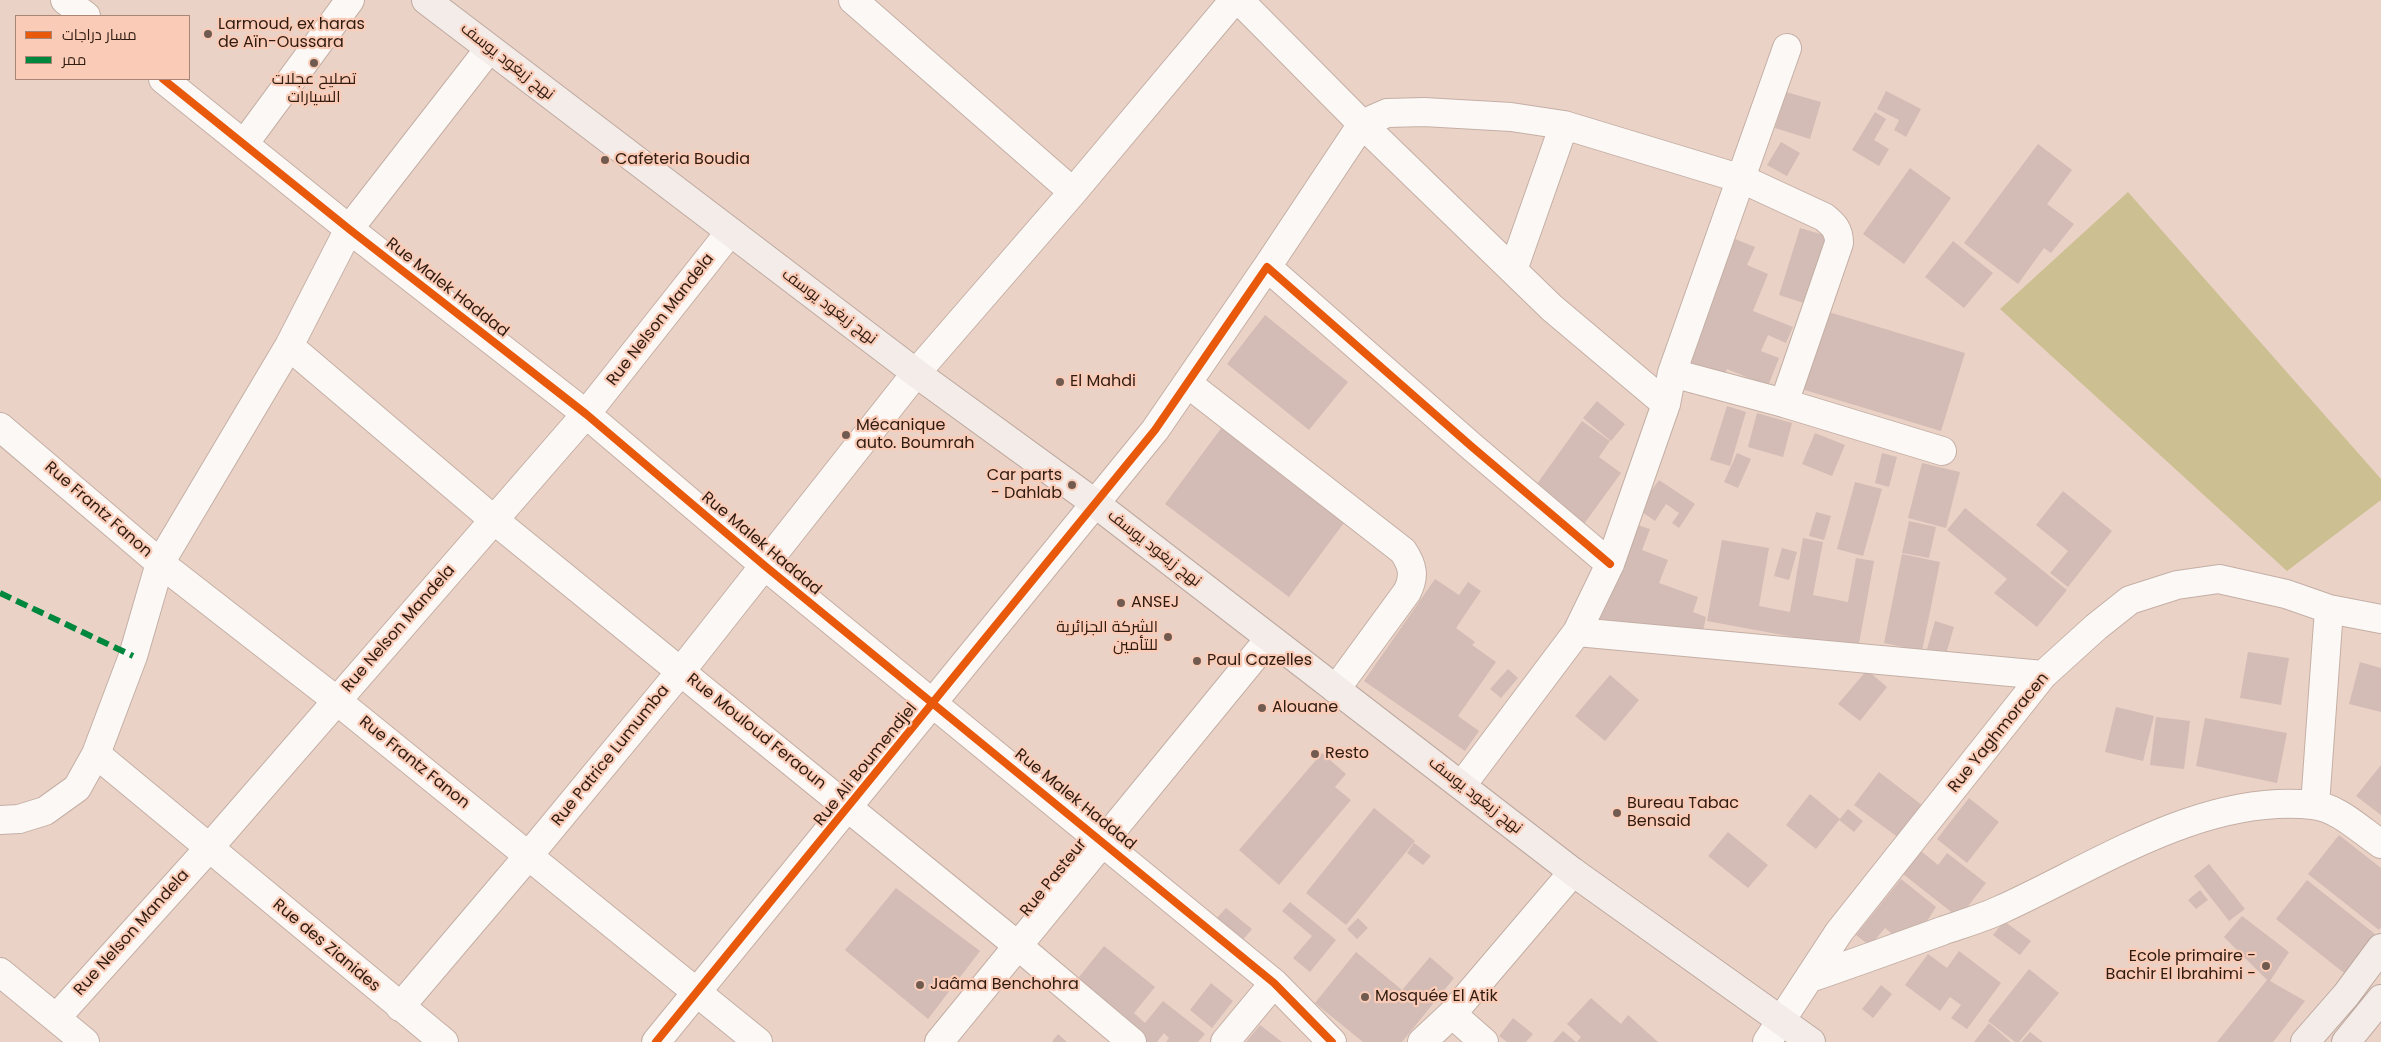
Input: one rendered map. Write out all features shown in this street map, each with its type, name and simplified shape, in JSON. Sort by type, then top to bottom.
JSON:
[{"type":"main road","name":"نهج زيغود يوسف","points":[[426,0],[916,373],[1096,504],[1269,639],[1462,785],[1775,1032],[1811,1042]]},
{"type":"main road","points":[[2305,1042],[2346,995],[2381,948]]},
{"type":"main road","points":[[2346,1042],[2381,999]]},
{"type":"street","points":[[244,144],[350,0]]},
{"type":"street","points":[[853,0],[1073,192]]},
{"type":"street","name":"Rue Patrice Lumumba","points":[[400,1007],[529,856],[681,671],[916,373],[1073,192],[1234,0]]},
{"type":"street","points":[[1239,0],[1362,124],[1552,308],[1666,404]]},
{"type":"street","points":[[1462,785],[1577,632],[1610,564],[1666,404],[1672,374],[1787,48]]},
{"type":"street","points":[[0,820],[20,818],[45,811],[77,788],[96,754],[133,656],[160,563],[289,346],[349,229],[489,49]]},
{"type":"street","name":"Rue Malek Haddad","points":[[164,80],[349,229],[586,414],[765,566],[1102,840],[1274,983],[1332,1042]]},
{"type":"street","points":[[1362,124],[1387,113],[1424,112],[1511,117],[1564,125],[1742,178],[1824,217],[1834,225],[1839,233],[1839,243],[1784,404]]},
{"type":"street","name":"Rue Ali Boumendjel","points":[[656,1042],[849,808],[1155,430],[1362,124]]},
{"type":"street","points":[[1513,270],[1564,125]]},
{"type":"street","name":"Rue Nelson Mandela","points":[[56,1017],[209,848],[586,414],[730,232]]},
{"type":"street","points":[[1267,267],[1471,446],[1610,564]]},
{"type":"street","name":"Rue Mouloud Feraoun","points":[[289,346],[494,520],[849,808],[1132,1042]]},
{"type":"street","points":[[1672,374],[1784,404],[1942,451]]},
{"type":"street","points":[[1187,384],[1403,551],[1411,563],[1413,579],[1407,592],[1336,689]]},
{"type":"street","name":"Rue Frantz Fanon","points":[[0,427],[160,563],[336,700],[758,1042]]},
{"type":"street","name":"Rue Yaghmoracen","points":[[1775,1032],[1839,932],[2043,675],[2130,600],[2177,584],[2219,579],[2286,594],[2329,609],[2381,619]]},
{"type":"street","points":[[2315,805],[2329,609]]},
{"type":"street","points":[[1577,632],[2043,675]]},
{"type":"street","name":"Rue Pasteur","points":[[938,1042],[1269,639]]},
{"type":"street","name":"Rue des Zianides","points":[[96,754],[444,1042]]},
{"type":"street","points":[[1810,978],[2001,910],[2099,860],[2176,826],[2228,812],[2277,804],[2315,805],[2345,817],[2381,844]]},
{"type":"street","points":[[1422,1042],[1452,1014],[1573,872]]},
{"type":"street","points":[[0,972],[85,1042]]},
{"type":"street","points":[[1225,1042],[1274,983]]},
{"type":"street","points":[[1452,1014],[1484,1042]]},
{"type":"shaded area","points":[[2128,192],[2381,479],[2381,500],[2287,571],[2000,309]]},
{"type":"building","points":[[1886,91],[1921,109],[1906,137],[1894,130],[1899,120],[1877,109]]},
{"type":"building","points":[[1786,92],[1821,102],[1810,139],[1775,128]]},
{"type":"building","points":[[1875,112],[1886,119],[1874,140],[1889,149],[1879,166],[1852,150]]},
{"type":"building","points":[[1781,142],[1800,153],[1787,176],[1767,165]]},
{"type":"building","points":[[2038,144],[2072,170],[2047,204],[2074,224],[2051,253],[2044,248],[2018,284],[1964,243]]},
{"type":"building","points":[[1910,168],[1951,198],[1904,264],[1863,234]]},
{"type":"building","points":[[1800,228],[1834,238],[1813,306],[1779,295]]},
{"type":"building","points":[[1735,239],[1755,247],[1747,265],[1768,274],[1753,311],[1793,327],[1786,343],[1768,335],[1761,351],[1779,358],[1768,386],[1727,369],[1723,378],[1685,363]]},
{"type":"building","points":[[1953,241],[1993,273],[1964,308],[1925,277]]},
{"type":"building","points":[[1822,310],[1965,353],[1941,431],[1798,388]]},
{"type":"building","points":[[1265,315],[1348,382],[1309,430],[1227,364]]},
{"type":"building","points":[[1597,401],[1625,424],[1611,441],[1583,418]]},
{"type":"building","points":[[1727,406],[1746,412],[1730,466],[1710,460]]},
{"type":"building","points":[[1757,413],[1792,423],[1783,457],[1748,447]]},
{"type":"building","points":[[1582,421],[1610,441],[1599,457],[1621,473],[1584,524],[1534,488]]},
{"type":"building","points":[[1225,423],[1349,516],[1289,597],[1165,504]]},
{"type":"building","points":[[1815,433],[1845,445],[1832,476],[1802,464]]},
{"type":"building","points":[[1737,453],[1751,459],[1738,488],[1724,482]]},
{"type":"building","points":[[1882,453],[1897,457],[1889,487],[1875,483]]},
{"type":"building","points":[[1922,463],[1960,472],[1946,528],[1908,518]]},
{"type":"building","points":[[1659,480],[1695,504],[1679,528],[1672,523],[1679,513],[1666,504],[1655,521],[1638,509]]},
{"type":"building","points":[[1855,482],[1882,489],[1863,556],[1837,549]]},
{"type":"building","points":[[2063,491],[2112,531],[2068,587],[2050,573],[2068,551],[2036,525]]},
{"type":"building","points":[[1965,508],[2067,590],[2037,627],[1994,593],[2007,579],[1947,530]]},
{"type":"building","points":[[1816,512],[1831,516],[1824,540],[1809,536]]},
{"type":"building","points":[[1909,521],[1936,527],[1929,558],[1902,553]]},
{"type":"building","points":[[1631,523],[1650,529],[1642,550],[1668,560],[1659,583],[1698,597],[1693,612],[1706,617],[1702,636],[1600,619]]},
{"type":"building","points":[[1803,538],[1823,542],[1813,595],[1848,602],[1856,558],[1874,561],[1858,649],[1707,621],[1722,540],[1769,548],[1759,606],[1790,612]]},
{"type":"building","points":[[1782,548],[1797,552],[1789,580],[1774,576]]},
{"type":"building","points":[[1902,554],[1940,562],[1922,651],[1884,643]]},
{"type":"building","points":[[1435,579],[1459,595],[1468,582],[1481,591],[1456,628],[1475,642],[1472,645],[1496,662],[1458,716],[1479,731],[1465,751],[1364,681]]},
{"type":"building","points":[[1935,621],[1954,627],[1946,654],[1927,649]]},
{"type":"building","points":[[2248,652],[2289,658],[2281,705],[2240,698]]},
{"type":"building","points":[[2360,662],[2381,668],[2381,712],[2349,704]]},
{"type":"building","points":[[1508,669],[1518,678],[1501,698],[1490,689]]},
{"type":"building","points":[[1867,670],[1887,687],[1860,721],[1838,704]]},
{"type":"building","points":[[1610,675],[1639,700],[1605,741],[1575,716]]},
{"type":"building","points":[[2116,707],[2154,716],[2143,761],[2105,752]]},
{"type":"building","points":[[2156,717],[2190,721],[2184,769],[2150,765]]},
{"type":"building","points":[[2205,718],[2287,733],[2277,783],[2196,766]]},
{"type":"building","points":[[1322,753],[1346,774],[1335,787],[1351,800],[1279,885],[1239,850]]},
{"type":"building","points":[[2381,765],[2381,815],[2356,796]]},
{"type":"building","points":[[1879,772],[1927,809],[1903,841],[1854,805]]},
{"type":"building","points":[[1810,794],[1840,819],[1816,849],[1786,825]]},
{"type":"building","points":[[1969,798],[1999,822],[1967,863],[1937,839]]},
{"type":"building","points":[[1374,808],[1415,841],[1346,925],[1306,893]]},
{"type":"building","points":[[1848,809],[1863,821],[1854,832],[1839,820]]},
{"type":"building","points":[[1728,832],[1768,865],[1748,888],[1708,856]]},
{"type":"building","points":[[2339,835],[2381,868],[2381,927],[2379,930],[2308,874]]},
{"type":"building","points":[[1414,843],[1431,856],[1423,865],[1407,853]]},
{"type":"building","points":[[1921,851],[1938,865],[1947,853],[1986,883],[1959,918],[1903,874]]},
{"type":"building","points":[[2209,864],[2245,909],[2229,921],[2194,876]]},
{"type":"building","points":[[1901,879],[1936,907],[1924,926],[1897,938],[1885,928],[1870,946],[1856,935]]},
{"type":"building","points":[[2307,880],[2375,934],[2344,973],[2276,919]]},
{"type":"building","name":"Jaâma Benchohra","points":[[896,888],[980,951],[928,1019],[845,950]]},
{"type":"building","points":[[2200,890],[2208,900],[2196,909],[2188,900]]},
{"type":"building","points":[[1290,902],[1336,940],[1310,972],[1293,958],[1312,936],[1282,911]]},
{"type":"building","points":[[1226,908],[1252,929],[1242,941],[1216,919]]},
{"type":"building","name":"Ecole primaire - Bachir El Ibrahimi -","points":[[2242,916],[2289,952],[2270,981],[2305,1001],[2273,1042],[2217,1042],[2267,980],[2224,937]]},
{"type":"building","points":[[1358,918],[1368,928],[1357,939],[1347,929]]},
{"type":"building","points":[[2004,921],[2031,941],[2020,955],[1993,935]]},
{"type":"building","points":[[1104,946],[1155,987],[1134,1013],[1145,1023],[1163,1001],[1205,1034],[1198,1042],[1166,1042],[1169,1038],[1164,1033],[1157,1042],[1139,1042],[1071,987]]},
{"type":"building","points":[[1959,951],[2001,983],[1967,1029],[1951,1018],[1961,1005],[1950,997],[1940,1011],[1905,985],[1928,954],[1947,968]]},
{"type":"building","name":"Mosquée El Atik","points":[[1356,952],[1402,990],[1430,957],[1454,978],[1402,1042],[1363,1042],[1315,1003]]},
{"type":"building","points":[[2029,969],[2059,993],[2019,1042],[2015,1042],[1988,1021]]},
{"type":"building","points":[[1211,983],[1233,1001],[1212,1028],[1190,1010]]},
{"type":"building","points":[[1881,985],[1892,994],[1873,1018],[1862,1009]]},
{"type":"building","points":[[1591,998],[1621,1024],[1628,1015],[1658,1042],[1577,1042],[1581,1037],[1567,1024]]},
{"type":"building","points":[[1513,1018],[1533,1034],[1526,1042],[1507,1042],[1499,1036]]},
{"type":"building","points":[[1989,1023],[2011,1042],[1974,1042]]},
{"type":"building","points":[[1260,1025],[1282,1042],[1246,1042]]},
{"type":"building","points":[[1563,1031],[1576,1042],[1553,1042]]},
{"type":"building","points":[[2030,1032],[2043,1042],[2021,1042]]},
{"type":"building","points":[[1058,1034],[1067,1042],[1052,1042]]},
{"type":"marked path","points":[[0,593],[133,656]]},
{"type":"cycle path","points":[[164,80],[349,229],[586,414],[765,566],[1274,983],[1332,1042]]},
{"type":"cycle path","points":[[656,1042],[1155,430],[1267,267],[1471,446],[1610,564]]},
{"type":"place","name":"Larmoud, ex haras de Aïn-Oussara","points":[[208,34]]},
{"type":"place","name":"تصليح عجلات السيارات","points":[[314,63]]},
{"type":"place","name":"Cafeteria Boudia","points":[[605,160]]},
{"type":"place","name":"El Mahdi","points":[[1060,382]]},
{"type":"place","name":"Mécanique auto. Boumrah","points":[[846,435]]},
{"type":"place","name":"Car parts - Dahlab","points":[[1072,485]]},
{"type":"place","name":"ANSEJ","points":[[1121,603]]},
{"type":"place","name":"الشركة الجزائرية للتأمين","points":[[1168,637]]},
{"type":"place","name":"Paul Cazelles","points":[[1197,661]]},
{"type":"place","name":"Alouane","points":[[1262,708]]},
{"type":"place","name":"Resto","points":[[1315,754]]},
{"type":"place","name":"Bureau Tabac Bensaid","points":[[1617,813]]},
{"type":"place","name":"Ecole primaire - Bachir El Ibrahimi -","points":[[2266,966]]},
{"type":"place","name":"Jaâma Benchohra","points":[[920,985]]},
{"type":"place","name":"Mosquée El Atik","points":[[1365,997]]}]
